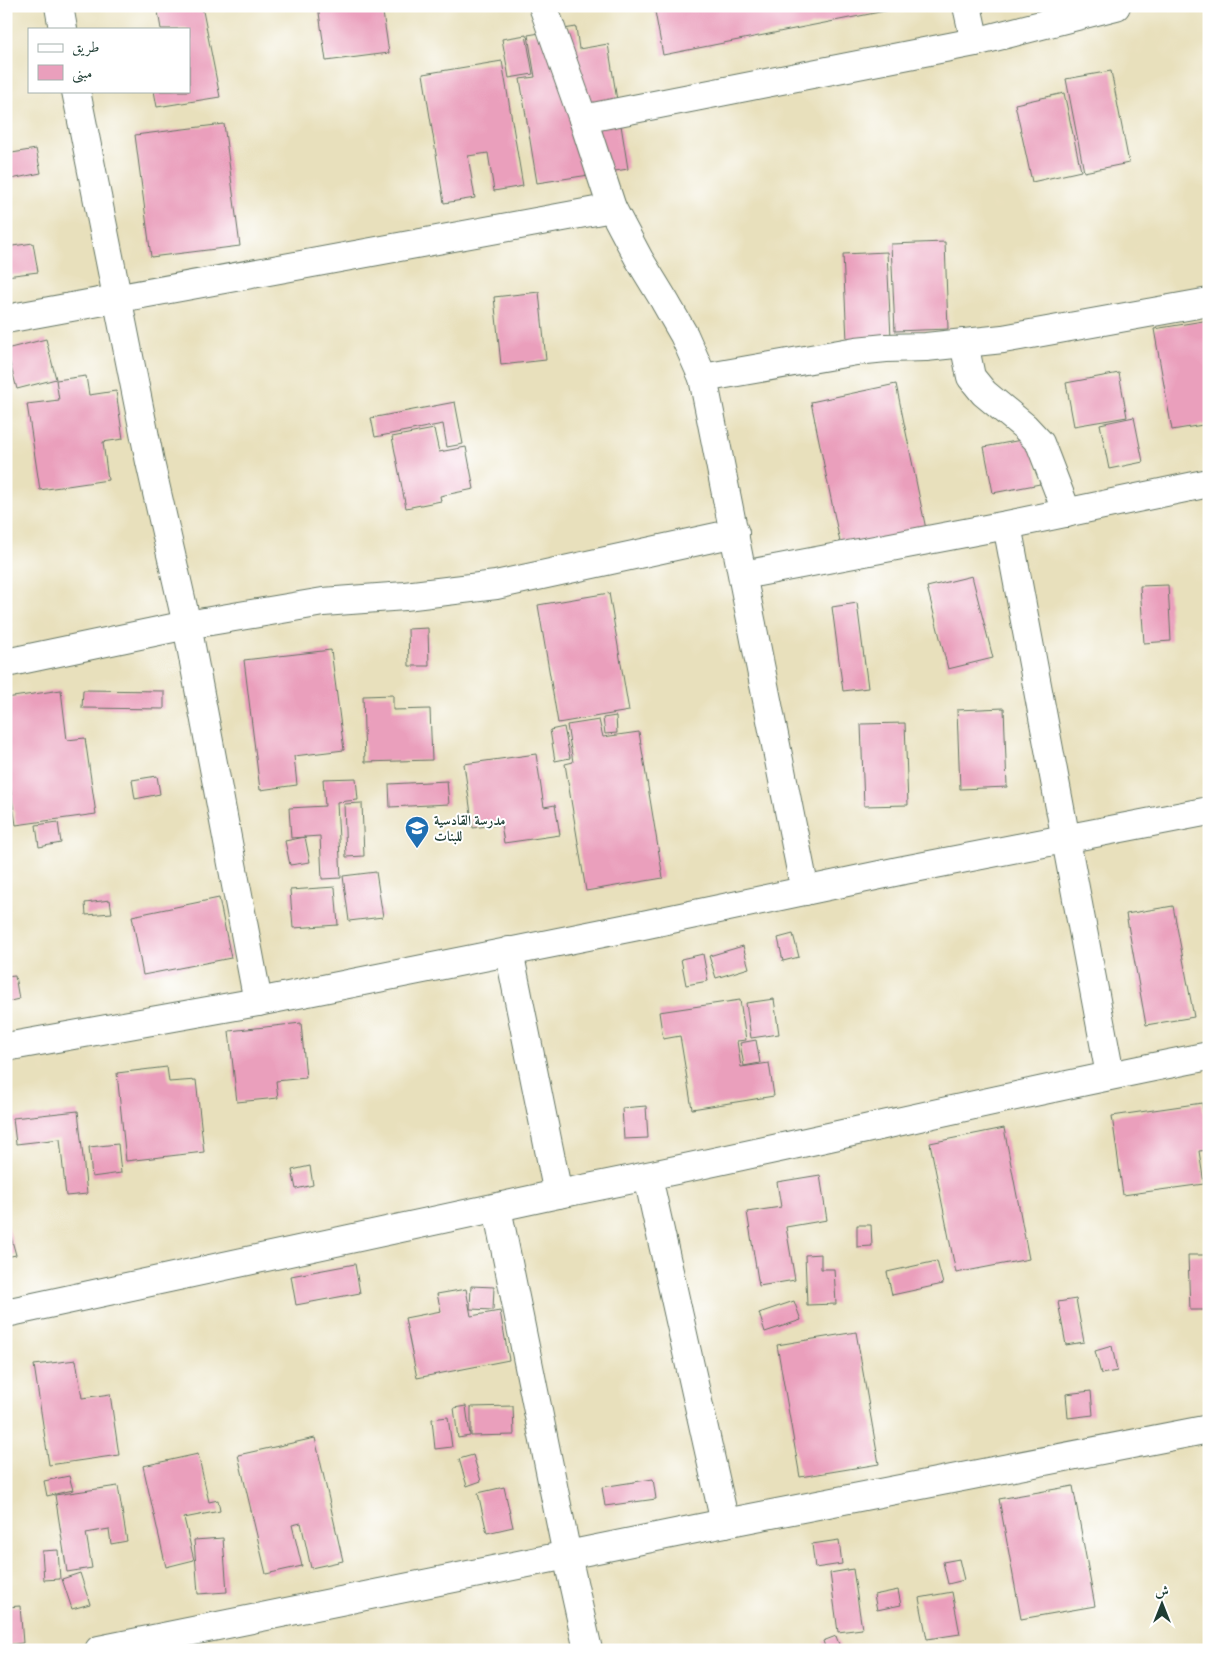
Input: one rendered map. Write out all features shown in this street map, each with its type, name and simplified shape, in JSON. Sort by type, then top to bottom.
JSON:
[{"type":"street","points":[[59,6],[63,28]]},
{"type":"street","points":[[543,6],[612,208],[638,260],[684,335],[703,378],[805,890]]},
{"type":"street","points":[[967,6],[975,42]]},
{"type":"street","points":[[583,119],[975,42],[1115,6]]},
{"type":"street","points":[[76,92],[150,462],[187,626],[258,1002]]},
{"type":"street","points":[[6,319],[612,208]]},
{"type":"street","points":[[703,378],[856,351],[1003,339],[1209,302]]},
{"type":"street","points":[[964,343],[971,377],[984,393],[1025,427],[1040,443],[1067,512]]},
{"type":"street","points":[[743,575],[1007,525],[1209,483]]},
{"type":"street","points":[[1007,525],[1110,1075]]},
{"type":"street","points":[[6,663],[187,626],[323,602],[425,594],[496,585],[735,534]]},
{"type":"street","points":[[6,1047],[258,1002],[899,871],[1209,810]]},
{"type":"street","points":[[509,951],[558,1194]]},
{"type":"street","points":[[6,1313],[558,1194],[648,1177],[1110,1075],[1209,1056]]},
{"type":"street","points":[[648,1177],[725,1523]]},
{"type":"street","points":[[497,1208],[588,1650]]},
{"type":"street","points":[[99,1650],[725,1523],[1209,1429]]},
{"type":"building","points":[[102,6],[142,6],[142,8],[102,9]]},
{"type":"building","points":[[157,6],[202,6],[220,97],[157,107],[154,92],[190,92],[190,28],[161,28]]},
{"type":"building","points":[[318,6],[382,6],[389,53],[326,61]]},
{"type":"building","points":[[654,6],[905,6],[905,7],[663,55]]},
{"type":"building","points":[[576,27],[579,49],[608,44],[628,169],[537,183],[520,79],[535,77],[528,35]]},
{"type":"building","points":[[526,35],[533,74],[509,78],[502,39]]},
{"type":"building","points":[[502,61],[523,186],[494,191],[488,153],[468,156],[475,198],[444,203],[423,74]]},
{"type":"building","points":[[1111,71],[1129,163],[1084,172],[1066,79]]},
{"type":"building","points":[[1064,93],[1081,171],[1032,182],[1015,104]]},
{"type":"building","points":[[224,124],[240,246],[151,257],[135,135]]},
{"type":"building","points":[[36,149],[41,173],[6,180],[6,154]]},
{"type":"building","points":[[945,242],[948,329],[895,331],[891,244]]},
{"type":"building","points":[[33,243],[38,272],[6,276],[6,247]]},
{"type":"building","points":[[887,252],[891,338],[847,341],[843,254]]},
{"type":"building","points":[[539,292],[546,360],[501,365],[494,297]]},
{"type":"building","points":[[1209,320],[1209,424],[1172,430],[1154,329]]},
{"type":"building","points":[[46,339],[56,379],[17,389],[6,349]]},
{"type":"building","points":[[1119,373],[1127,417],[1074,426],[1066,383]]},
{"type":"building","points":[[86,376],[89,395],[116,391],[123,439],[103,442],[108,480],[40,490],[27,404],[59,400],[56,380]]},
{"type":"building","points":[[896,384],[927,534],[842,552],[811,402]]},
{"type":"building","points":[[455,402],[463,444],[447,447],[443,424],[375,437],[371,418]]},
{"type":"building","points":[[1134,417],[1143,462],[1109,469],[1100,424]]},
{"type":"building","points":[[434,429],[439,452],[466,447],[474,489],[440,496],[441,501],[406,508],[392,437]]},
{"type":"building","points":[[1032,438],[1040,484],[993,493],[984,447]]},
{"type":"building","points":[[972,576],[993,658],[948,669],[927,587]]},
{"type":"building","points":[[1168,585],[1171,641],[1144,643],[1140,586]]},
{"type":"building","points":[[609,593],[629,711],[558,723],[538,605]]},
{"type":"building","points":[[857,603],[868,688],[843,691],[832,607]]},
{"type":"building","points":[[428,628],[429,666],[409,666],[408,629]]},
{"type":"building","points":[[331,650],[344,750],[294,756],[297,785],[260,790],[244,660]]},
{"type":"building","points":[[61,690],[67,740],[85,738],[96,814],[16,825],[6,758],[6,698]]},
{"type":"building","points":[[83,690],[164,691],[164,709],[82,708]]},
{"type":"building","points":[[393,695],[393,710],[430,709],[432,760],[365,762],[363,696]]},
{"type":"building","points":[[1004,708],[1007,787],[960,789],[957,710]]},
{"type":"building","points":[[616,716],[617,733],[605,734],[603,718]]},
{"type":"building","points":[[599,720],[603,737],[639,732],[663,878],[586,891],[565,764],[573,762],[567,725]]},
{"type":"building","points":[[905,723],[908,805],[864,806],[861,724]]},
{"type":"building","points":[[564,727],[570,758],[555,761],[550,730]]},
{"type":"building","points":[[536,754],[544,807],[555,805],[560,835],[504,843],[501,824],[473,828],[464,764]]},
{"type":"building","points":[[157,776],[160,794],[135,799],[132,780]]},
{"type":"building","points":[[356,778],[358,800],[337,802],[341,878],[322,879],[320,836],[291,838],[289,808],[325,806],[323,779]]},
{"type":"building","points":[[447,781],[449,804],[390,807],[389,784]]},
{"type":"building","points":[[362,803],[364,856],[346,857],[344,804]]},
{"type":"building","points":[[58,822],[61,843],[39,847],[36,825]]},
{"type":"building","points":[[305,837],[310,862],[290,865],[285,841]]},
{"type":"building","points":[[376,872],[383,917],[349,921],[343,876]]},
{"type":"building","points":[[335,887],[338,925],[293,928],[290,890]]},
{"type":"building","points":[[219,898],[231,958],[143,975],[132,916]]},
{"type":"building","points":[[110,900],[112,913],[86,915],[85,903]]},
{"type":"building","points":[[1173,906],[1194,1017],[1146,1025],[1126,914]]},
{"type":"building","points":[[793,934],[799,957],[783,961],[778,938]]},
{"type":"building","points":[[743,946],[749,968],[716,978],[709,956]]},
{"type":"building","points":[[703,954],[708,981],[686,985],[681,959]]},
{"type":"building","points":[[15,976],[19,999],[6,1002],[6,977]]},
{"type":"building","points":[[774,999],[779,1034],[751,1038],[746,1003]]},
{"type":"building","points":[[740,1000],[746,1040],[737,1041],[741,1067],[769,1063],[774,1096],[692,1109],[680,1036],[663,1039],[659,1012]]},
{"type":"building","points":[[301,1023],[306,1078],[276,1081],[278,1098],[237,1102],[229,1031]]},
{"type":"building","points":[[756,1040],[760,1063],[744,1066],[740,1043]]},
{"type":"building","points":[[167,1067],[169,1082],[196,1080],[204,1152],[126,1161],[117,1073]]},
{"type":"building","points":[[1202,1103],[1209,1148],[1209,1150],[1199,1151],[1204,1184],[1123,1195],[1112,1116]]},
{"type":"building","points":[[646,1106],[648,1138],[624,1139],[622,1108]]},
{"type":"building","points":[[78,1111],[87,1194],[66,1196],[60,1139],[16,1144],[13,1118]]},
{"type":"building","points":[[1004,1128],[1029,1259],[956,1273],[930,1143]]},
{"type":"building","points":[[118,1144],[121,1173],[92,1177],[89,1147]]},
{"type":"building","points":[[310,1166],[313,1185],[296,1189],[292,1170]]},
{"type":"building","points":[[820,1175],[827,1220],[786,1227],[795,1280],[759,1286],[747,1212],[781,1207],[777,1182]]},
{"type":"building","points":[[6,1219],[16,1255],[6,1257]]},
{"type":"building","points":[[857,1225],[871,1225],[872,1246],[857,1247]]},
{"type":"building","points":[[821,1254],[821,1269],[834,1269],[836,1304],[807,1305],[805,1255]]},
{"type":"building","points":[[1188,1255],[1209,1255],[1209,1310],[1190,1310]]},
{"type":"building","points":[[937,1261],[943,1284],[892,1295],[887,1272]]},
{"type":"building","points":[[355,1264],[360,1293],[296,1305],[291,1276]]},
{"type":"building","points":[[471,1286],[494,1287],[493,1310],[470,1309]]},
{"type":"building","points":[[466,1289],[471,1316],[500,1311],[509,1360],[417,1378],[405,1318],[441,1311],[437,1294]]},
{"type":"building","points":[[1076,1299],[1084,1342],[1066,1345],[1058,1302]]},
{"type":"building","points":[[794,1301],[801,1320],[765,1332],[759,1313]]},
{"type":"building","points":[[856,1332],[879,1464],[800,1477],[777,1345]]},
{"type":"building","points":[[1112,1346],[1117,1371],[1101,1374],[1095,1351]]},
{"type":"building","points":[[76,1360],[82,1398],[110,1394],[119,1455],[49,1465],[34,1365]]},
{"type":"building","points":[[1091,1391],[1093,1415],[1068,1418],[1066,1394]]},
{"type":"building","points":[[466,1406],[470,1436],[458,1438],[454,1408]]},
{"type":"building","points":[[513,1406],[514,1435],[471,1436],[471,1407]]},
{"type":"building","points":[[448,1417],[452,1447],[435,1449],[432,1419]]},
{"type":"building","points":[[315,1438],[343,1561],[311,1568],[301,1523],[292,1525],[302,1566],[266,1574],[238,1455]]},
{"type":"building","points":[[198,1454],[209,1502],[218,1500],[220,1511],[184,1518],[194,1560],[166,1567],[143,1466]]},
{"type":"building","points":[[473,1455],[481,1481],[467,1486],[459,1459]]},
{"type":"building","points":[[69,1476],[73,1490],[47,1496],[44,1481]]},
{"type":"building","points":[[653,1479],[656,1499],[605,1506],[602,1487]]},
{"type":"building","points":[[118,1486],[127,1541],[111,1544],[109,1529],[86,1533],[92,1568],[67,1572],[55,1495]]},
{"type":"building","points":[[1073,1486],[1095,1606],[1021,1619],[999,1499]]},
{"type":"building","points":[[504,1487],[513,1527],[487,1533],[478,1493]]},
{"type":"building","points":[[223,1538],[227,1592],[198,1594],[194,1540]]},
{"type":"building","points":[[839,1540],[842,1564],[815,1568],[812,1544]]},
{"type":"building","points":[[58,1550],[60,1579],[44,1580],[42,1551]]},
{"type":"building","points":[[959,1559],[964,1580],[948,1584],[943,1562]]},
{"type":"building","points":[[853,1569],[862,1629],[838,1632],[830,1573]]},
{"type":"building","points":[[80,1573],[90,1604],[72,1609],[62,1579]]},
{"type":"building","points":[[898,1590],[901,1605],[877,1610],[874,1595]]},
{"type":"building","points":[[952,1592],[960,1634],[927,1639],[919,1598]]},
{"type":"building","points":[[20,1606],[23,1643],[6,1645],[6,1607]]},
{"type":"building","points":[[836,1636],[841,1650],[826,1650],[823,1641]]},
{"type":"place","name":"مدرسة القادسية للبنات","points":[[417,849]]}]
